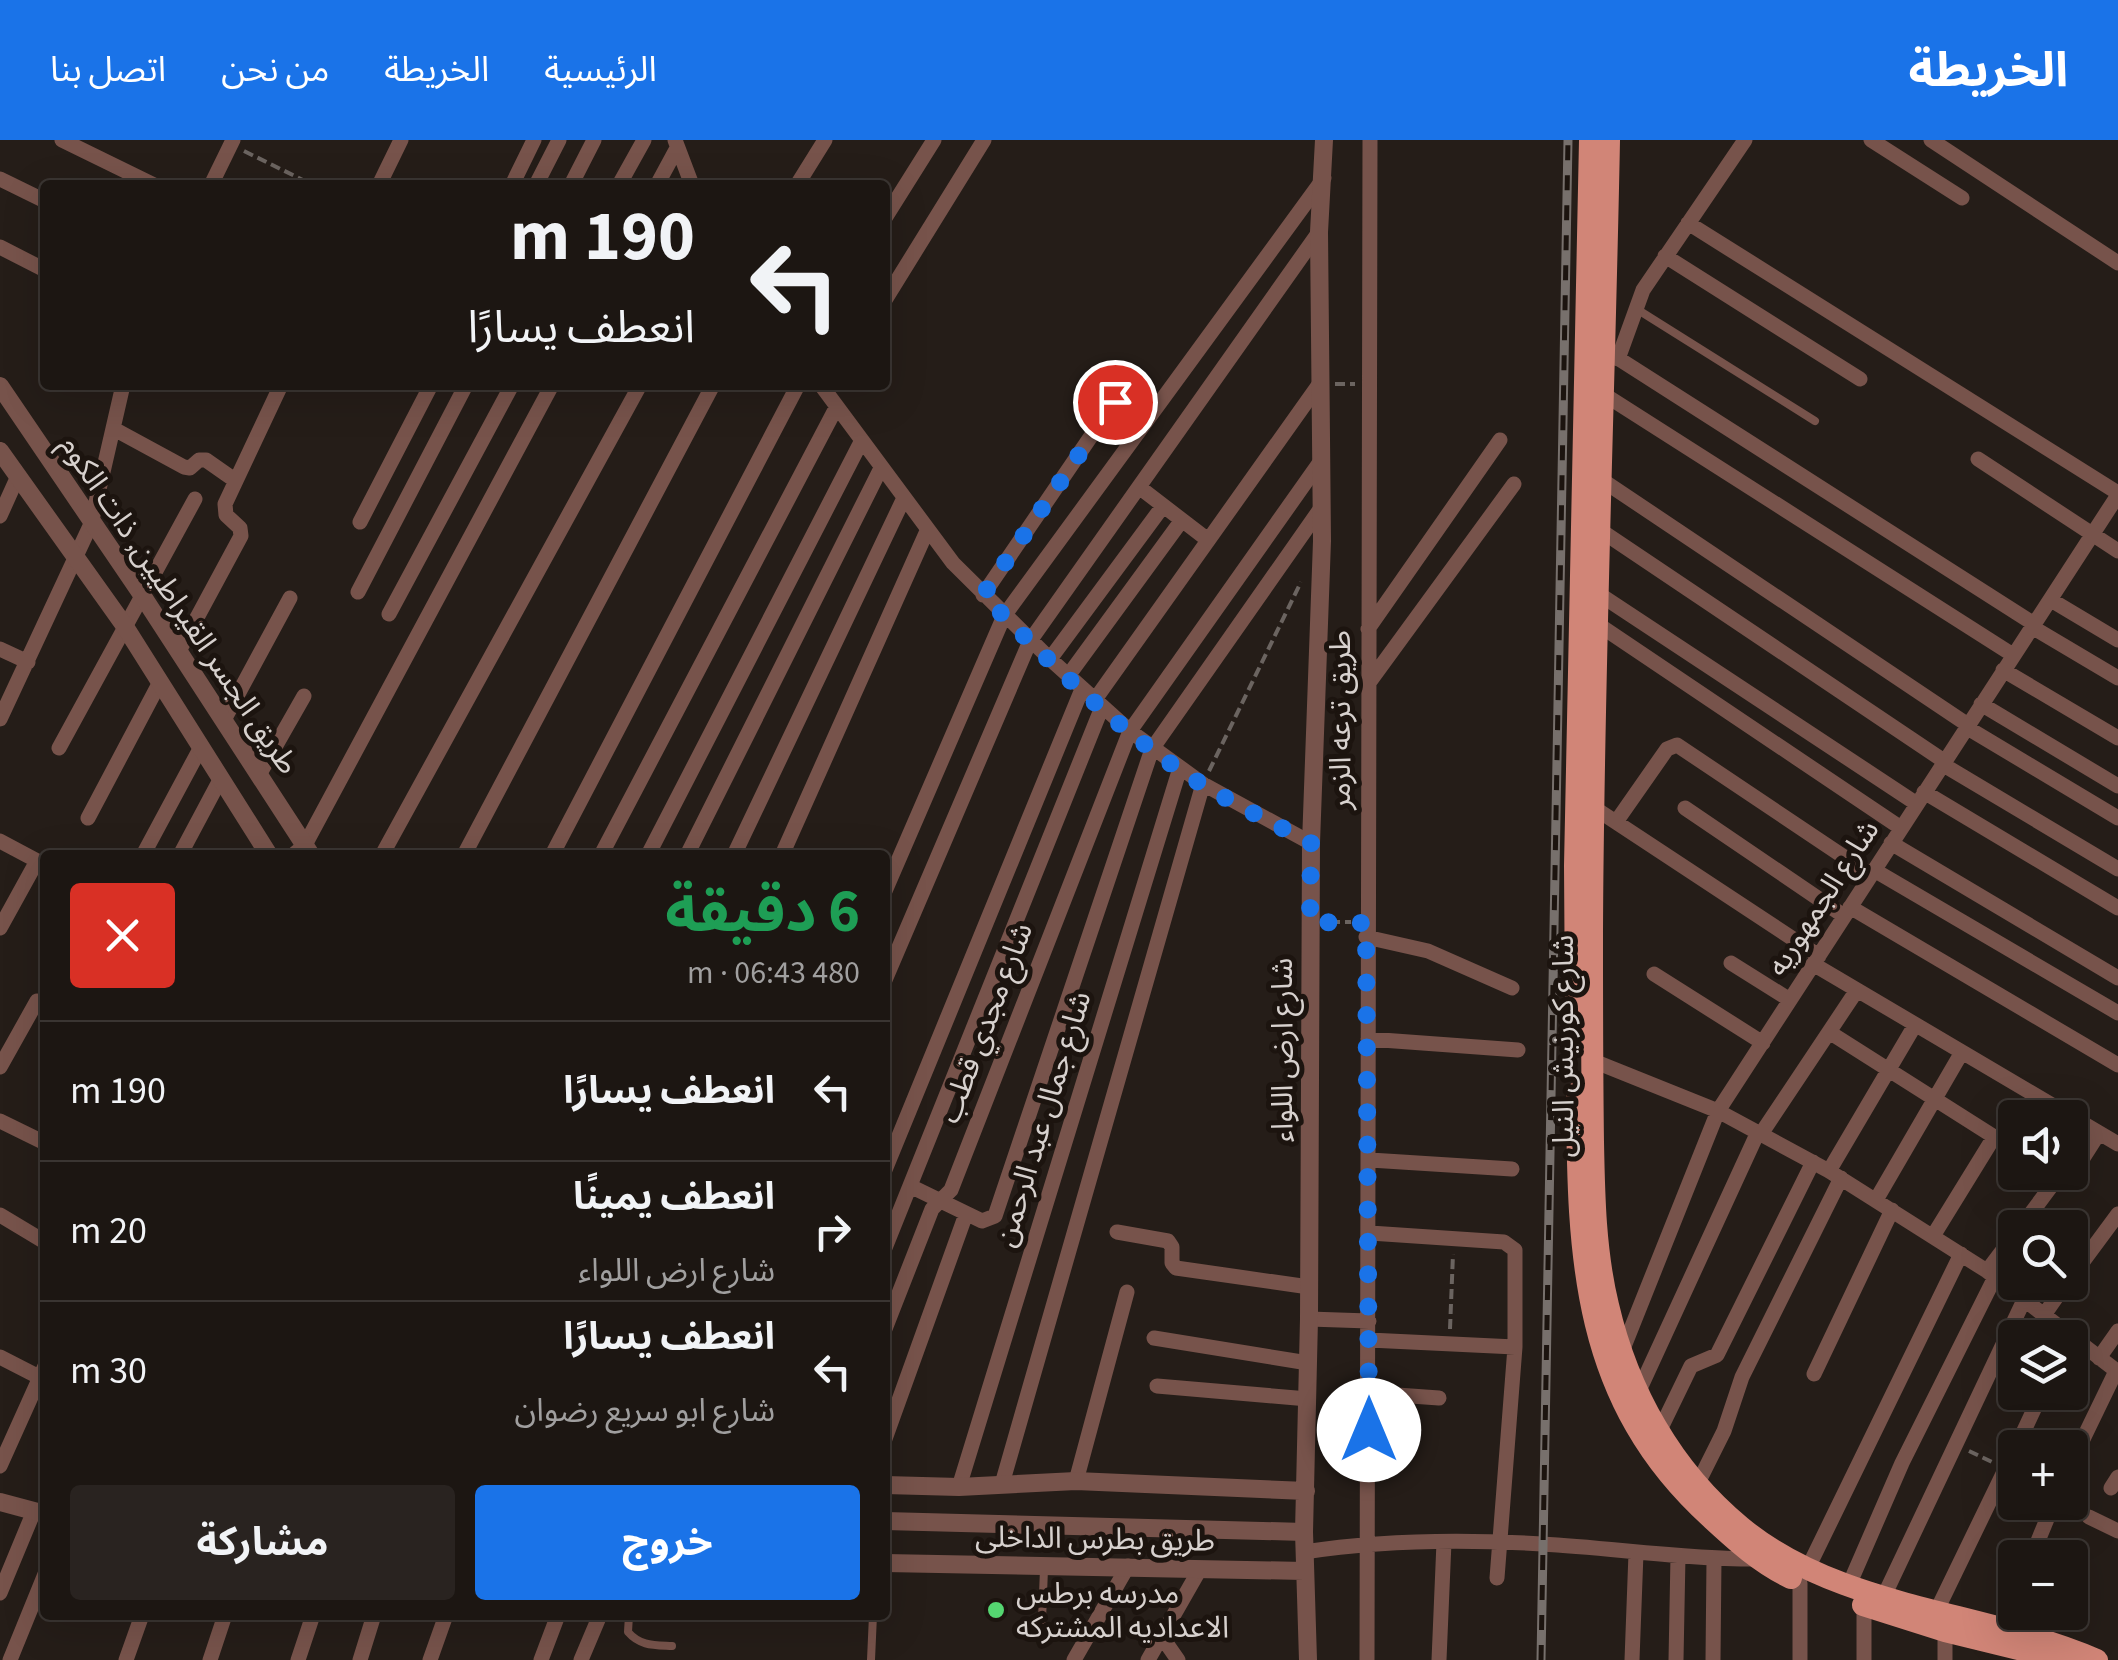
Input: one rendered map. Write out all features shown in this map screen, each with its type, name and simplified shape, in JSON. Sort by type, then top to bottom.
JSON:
[{"type":"main road","name":"شارع كورنيش النيل","points":[[1590,140],[1575,866],[1578,1202],[1582,1258],[1604,1358],[1638,1432],[1689,1498],[1756,1559],[1941,1620],[1994,1643],[2063,1660]]},
{"type":"main road","name":"شارع كورنيش النيل","points":[[1608,140],[1611,354],[1605,395],[1593,807],[1594,1202],[1600,1257],[1621,1354],[1637,1394],[1658,1432],[1698,1483],[1737,1524],[1804,1576],[1848,1585],[1874,1601]]},
{"type":"main road","name":"شارع كورنيش النيل","points":[[1994,1643],[2097,1660]]},
{"type":"street","points":[[62,140],[144,180]]},
{"type":"street","points":[[381,180],[401,140]]},
{"type":"street","points":[[514,180],[534,140]]},
{"type":"street","points":[[539,180],[560,140]]},
{"type":"street","points":[[574,180],[594,140]]},
{"type":"street","points":[[623,180],[644,140]]},
{"type":"street","points":[[800,180],[825,140]]},
{"type":"street","points":[[890,210],[934,140]]},
{"type":"street","points":[[890,292],[984,140]]},
{"type":"street","name":"شارع ارض اللواء","points":[[1308,1660],[1304,1532],[1310,922],[1320,508],[1319,232],[1324,140]]},
{"type":"street","name":"طريق ترعه الزمر","points":[[1367,1660],[1370,140]]},
{"type":"street","points":[[1745,140],[1665,256],[1611,354],[2118,678]]},
{"type":"street","points":[[1871,140],[1962,198]]},
{"type":"street","points":[[1931,140],[2118,263]]},
{"type":"street","points":[[213,180],[232,142]]},
{"type":"street","points":[[659,180],[676,144]]},
{"type":"street","points":[[676,144],[690,180]]},
{"type":"street","points":[[890,879],[1004,616],[1324,178]]},
{"type":"street","points":[[0,180],[40,199]]},
{"type":"street","points":[[1688,224],[2118,494]]},
{"type":"street","points":[[890,968],[1030,641],[1319,232]]},
{"type":"street","points":[[0,248],[40,268]]},
{"type":"street","points":[[1665,256],[1860,380]]},
{"type":"street","points":[[890,1159],[1093,699],[1320,383]]},
{"type":"street","name":"طريق الجسر القيراطيين, ذات الكوم","points":[[0,386],[224,720],[302,850]]},
{"type":"street","points":[[0,719],[90,524],[122,390]]},
{"type":"street","points":[[179,651],[241,536],[240,528],[224,510],[279,390]]},
{"type":"street","points":[[360,522],[428,390]]},
{"type":"street","points":[[358,592],[463,390]]},
{"type":"street","points":[[389,614],[509,390]]},
{"type":"street","points":[[304,850],[549,390]]},
{"type":"street","points":[[385,850],[637,390]]},
{"type":"street","points":[[467,850],[710,390]]},
{"type":"street","points":[[555,850],[795,390]]},
{"type":"street","points":[[829,393],[927,531],[983,595],[1050,660],[1152,749],[1202,784],[1311,843]]},
{"type":"street","points":[[603,850],[829,393]]},
{"type":"street","points":[[1605,395],[2013,655]]},
{"type":"street","points":[[983,595],[1115,402]]},
{"type":"street","points":[[114,429],[184,467],[206,460],[236,481]]},
{"type":"street","points":[[1368,629],[1500,440]]},
{"type":"street","points":[[651,850],[861,442]]},
{"type":"street","name":"طريق الجسر القيراطيين, ذات الكوم","points":[[0,451],[124,625],[261,850]]},
{"type":"street","points":[[1978,459],[2118,551]]},
{"type":"street","name":"شارع مجدي قطب","points":[[890,1316],[932,1209],[951,1190],[1130,732],[1320,462]]},
{"type":"street","points":[[690,850],[881,468]]},
{"type":"street","points":[[0,516],[18,476]]},
{"type":"street","points":[[1602,480],[1967,726],[2118,818]]},
{"type":"street","points":[[1368,684],[1514,484]]},
{"type":"street","points":[[1138,487],[1208,540]]},
{"type":"street","name":"شارع الجمهوريه","points":[[1621,1354],[1718,1112],[2118,494]]},
{"type":"street","points":[[59,748],[195,499]]},
{"type":"street","points":[[736,850],[903,500]]},
{"type":"street","points":[[1050,660],[1163,506]]},
{"type":"street","points":[[910,1186],[982,1222],[995,1216],[1152,749],[1320,508]]},
{"type":"street","points":[[1068,676],[1182,520]]},
{"type":"street","points":[[1600,530],[1943,762],[2118,869]]},
{"type":"street","points":[[784,850],[927,531]]},
{"type":"street","points":[[1599,594],[1920,798],[2118,908]]},
{"type":"street","points":[[224,720],[290,598]]},
{"type":"street","points":[[2052,600],[2118,640]]},
{"type":"street","points":[[1599,624],[1901,828]]},
{"type":"street","points":[[0,649],[28,662]]},
{"type":"street","points":[[2003,670],[2118,738]]},
{"type":"street","points":[[88,818],[160,682]]},
{"type":"street","points":[[259,775],[304,696]]},
{"type":"street","points":[[890,1236],[1093,699]]},
{"type":"street","points":[[1981,704],[2118,786]]},
{"type":"street","points":[[1616,822],[1667,749],[1676,746],[1872,872],[2118,1013]]},
{"type":"street","points":[[146,850],[200,747]]},
{"type":"street","name":"شارع جمال عبد الرحمن","points":[[959,1487],[1180,768]]},
{"type":"street","points":[[183,850],[220,778]]},
{"type":"street","points":[[1002,1484],[1202,784]]},
{"type":"street","points":[[1593,807],[1857,990],[2118,1144]]},
{"type":"street","points":[[1685,808],[1847,912],[2118,1065]]},
{"type":"street","points":[[0,842],[40,862]]},
{"type":"street","points":[[1891,843],[2118,978]]},
{"type":"street","points":[[0,928],[40,865]]},
{"type":"street","points":[[1366,930],[1512,988]]},
{"type":"street","points":[[1730,964],[1790,1000]]},
{"type":"street","points":[[1654,974],[1763,1042]]},
{"type":"street","points":[[1637,1394],[1759,1133],[1857,990]]},
{"type":"street","points":[[0,1067],[37,1001]]},
{"type":"street","points":[[1698,1483],[1835,1175],[1915,1025]]},
{"type":"street","points":[[1829,1032],[1998,1139]]},
{"type":"street","points":[[1368,1039],[1518,1050]]},
{"type":"street","points":[[1876,1200],[1962,1052]]},
{"type":"street","points":[[1592,1060],[1718,1112],[1813,1162],[1998,1280]]},
{"type":"street","points":[[1,1125],[40,1141]]},
{"type":"street","points":[[2088,1150],[2099,1133]]},
{"type":"street","points":[[1933,1236],[1994,1137]]},
{"type":"street","points":[[1370,1160],[1512,1168]]},
{"type":"street","points":[[1658,1432],[1692,1366],[1717,1355],[1813,1162]]},
{"type":"street","points":[[1814,1374],[1892,1210]]},
{"type":"street","points":[[890,1425],[966,1214]]},
{"type":"street","points":[[2088,1255],[2118,1214]]},
{"type":"street","points":[[0,1215],[40,1239]]},
{"type":"street","points":[[1117,1232],[1168,1241],[1176,1268],[1309,1287]]},
{"type":"street","points":[[1370,1234],[1504,1242],[1516,1254],[1515,1347],[1497,1578]]},
{"type":"street","points":[[1800,1660],[1804,1576],[1961,1254]]},
{"type":"street","points":[[1848,1585],[1998,1262]]},
{"type":"street","points":[[1076,1481],[1126,1292]]},
{"type":"street","points":[[1864,1660],[1874,1601],[1956,1444],[2024,1300],[2050,1320]]},
{"type":"street","points":[[2044,1315],[2055,1300]]},
{"type":"street","points":[[1309,1319],[1369,1321]]},
{"type":"street","points":[[2099,1358],[2118,1331]]},
{"type":"street","points":[[1154,1338],[1308,1363]]},
{"type":"street","points":[[1369,1340],[1515,1347]]},
{"type":"street","points":[[2088,1350],[2117,1372],[2088,1430]]},
{"type":"street","points":[[0,1358],[40,1370]]},
{"type":"street","points":[[0,1466],[40,1376]]},
{"type":"street","points":[[1157,1386],[1308,1399]]},
{"type":"street","points":[[1368,1393],[1439,1398]]},
{"type":"street","points":[[890,1485],[959,1487],[1076,1481],[1306,1491]]},
{"type":"street","points":[[1945,1660],[1941,1620],[1998,1486]]},
{"type":"street","points":[[0,1502],[40,1512],[0,1593]]},
{"type":"street","points":[[2089,1517],[2118,1532]]},
{"type":"street","points":[[890,1521],[1304,1532]]},
{"type":"street","points":[[1304,1552],[1370,1542],[1497,1542],[1756,1559]]},
{"type":"street","points":[[1439,1660],[1444,1542]]},
{"type":"street","points":[[1632,1660],[1636,1554]]},
{"type":"street","points":[[1676,1660],[1678,1556]]},
{"type":"street","points":[[1713,1660],[1714,1559]]},
{"type":"street","name":"طريق بطرس الداخلى","points":[[890,1563],[1304,1572]]},
{"type":"street","points":[[1074,1660],[1128,1566]]},
{"type":"street","points":[[1148,1660],[1200,1568]]},
{"type":"street","points":[[10,1660],[40,1586]]},
{"type":"street","points":[[126,1660],[140,1620]]},
{"type":"street","points":[[210,1660],[223,1620]]},
{"type":"street","points":[[298,1660],[311,1620]]},
{"type":"street","points":[[360,1660],[372,1620]]},
{"type":"street","points":[[430,1660],[444,1620]]},
{"type":"street","points":[[542,1660],[556,1620]]},
{"type":"street","points":[[581,1660],[598,1620]]},
{"type":"street","points":[[1162,1637],[1178,1660]]},
{"type":"lane","points":[[1635,308],[1814,421]]},
{"type":"lane","points":[[1042,1620],[1044,1565]]},
{"type":"lane","points":[[629,1620],[628,1632],[633,1638],[645,1645],[672,1646]]},
{"type":"lane","points":[[871,1660],[873,1620]]},
{"type":"path","points":[[232,142],[304,180]]},
{"type":"path","points":[[1320,383],[1368,384]]},
{"type":"path","points":[[1202,784],[1304,576]]},
{"type":"path","points":[[1310,922],[1366,930]]},
{"type":"path","points":[[1450,1344],[1454,1239]]},
{"type":"path","points":[[1956,1444],[1998,1466]]},
{"type":"railway","points":[[1541,1660],[1568,140]]},
{"type":"place","name":"مدرسه برطس الاعداديه المشتركه","points":[[996,1610]]},
{"type":"route","points":[[1115,402],[983,595],[1152,749],[1202,784],[1311,843],[1310,922],[1366,923],[1369,1430]]}]
